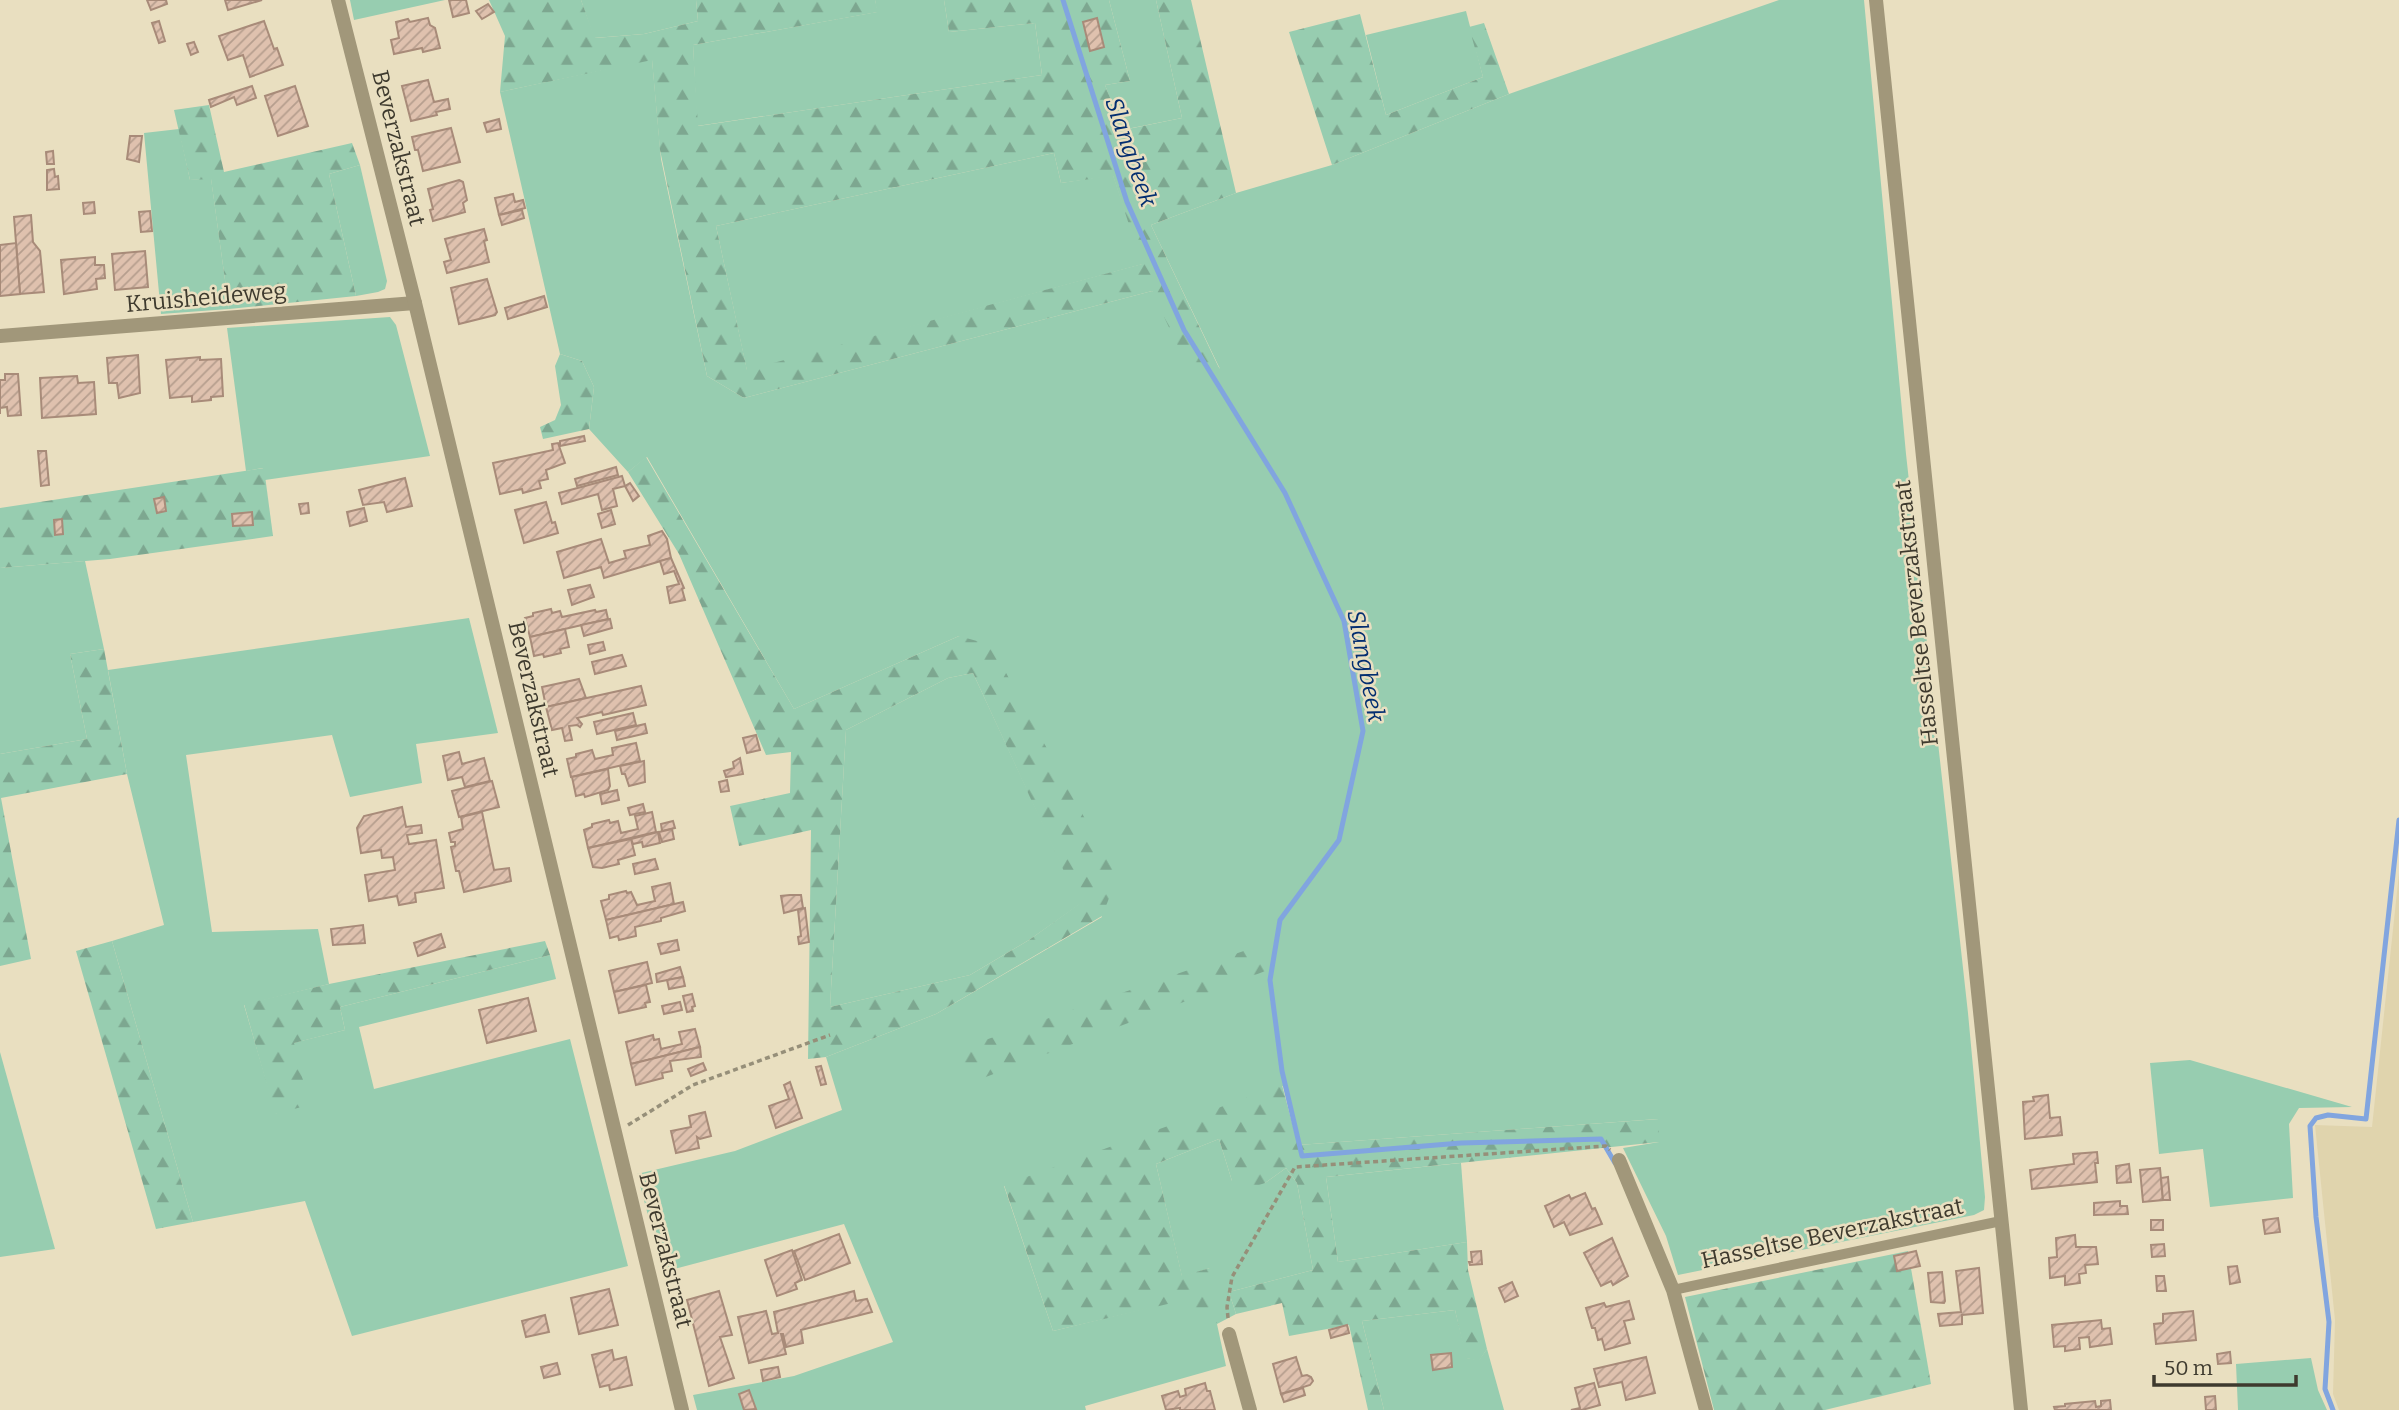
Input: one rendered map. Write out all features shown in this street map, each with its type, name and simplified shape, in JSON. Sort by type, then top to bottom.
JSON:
[{"type":"street","name":"Beverzakstraat","points":[[338,0],[415,303],[682,1410]]},
{"type":"street","name":"Hasseltse Beverzakstraat","points":[[1876,0],[2021,1410]]},
{"type":"street","name":"Kruisheideweg","points":[[0,336],[415,303]]},
{"type":"street","points":[[1619,1160],[1674,1290],[1706,1410]]},
{"type":"street","points":[[1229,1334],[1250,1410]]},
{"type":"lane","name":"Hasseltse Beverzakstraat","points":[[1674,1290],[2001,1221]]},
{"type":"path","points":[[614,1133],[693,1084],[830,1035]]},
{"type":"path","points":[[1229,1334],[1227,1307],[1232,1276],[1295,1167],[1606,1146],[1619,1160]]},
{"type":"shaded area","points":[[2399,873],[2399,1410],[2339,1410],[2333,1394],[2335,1320],[2315,1125],[2372,1127]]},
{"type":"green space","points":[[350,0],[445,0],[354,20]]},
{"type":"green space","points":[[489,0],[581,0],[595,38],[644,34],[698,21],[696,0],[875,0],[878,12],[693,45],[698,126],[1042,75],[1035,23],[949,32],[944,0],[1109,0],[1130,81],[1105,85],[1123,130],[1182,118],[1156,0],[1191,0],[1236,193],[1151,225],[1220,370],[1194,381],[1152,291],[744,398],[707,376],[660,150],[652,60],[500,92],[505,36]],"holes":[[[1054,153],[1061,183],[1113,176],[1142,264],[747,370],[716,226]]]},
{"type":"green space","points":[[581,0],[696,0],[698,21],[644,34],[594,38]]},
{"type":"green space","points":[[875,0],[944,0],[949,32],[1035,23],[1042,75],[697,126],[693,45],[877,12]]},
{"type":"green space","points":[[1109,0],[1156,0],[1182,118],[1122,130],[1105,85],[1130,81]]},
{"type":"green space","points":[[1779,0],[1864,0],[1906,454],[1968,1013],[1984,1210],[1974,1215],[1678,1275],[1666,1236],[1623,1148],[1659,1142],[1658,1119],[1298,1145],[1283,1086],[1004,1186],[1053,1331],[1176,1301],[1210,1268],[1182,1277],[1156,1164],[1219,1139],[1232,1181],[1265,1183],[1286,1168],[1297,1183],[1313,1270],[1229,1292],[1236,1314],[1217,1324],[1226,1366],[1085,1406],[1086,1410],[697,1410],[693,1395],[794,1376],[893,1342],[844,1224],[663,1272],[637,1174],[735,1151],[842,1110],[826,1057],[936,1014],[1102,917],[959,636],[794,709],[647,457],[628,472],[589,429],[594,387],[582,361],[560,354],[500,92],[652,59],[661,159],[707,376],[744,398],[1152,291],[1220,369],[1151,225],[1236,193],[1332,165],[1509,94]]},
{"type":"green space","points":[[1466,11],[1483,77],[1386,115],[1366,35]]},
{"type":"green space","points":[[1360,14],[1386,115],[1483,77],[1469,27],[1484,23],[1509,94],[1332,165],[1289,32]]},
{"type":"green space","points":[[209,105],[224,172],[352,143],[360,165],[329,174],[356,296],[229,309],[211,179],[190,180],[174,110]]},
{"type":"green space","points":[[179,129],[190,180],[211,178],[229,309],[161,314],[144,133]]},
{"type":"green space","points":[[1054,153],[1061,183],[1113,175],[1143,264],[747,371],[716,226]]},
{"type":"green space","points":[[360,165],[387,281],[385,289],[356,296],[329,174]]},
{"type":"green space","points":[[390,317],[396,325],[430,456],[265,480],[263,468],[246,471],[227,328]]},
{"type":"green space","points":[[560,354],[582,361],[594,387],[589,429],[543,439],[540,427],[555,420],[561,405],[555,366]]},
{"type":"green space","points":[[646,457],[794,709],[959,636],[991,645],[1117,878],[1102,916],[936,1014],[826,1057],[808,1059],[811,830],[739,846],[730,806],[790,793],[791,752],[766,755],[679,554],[628,472]],"holes":[[[973,673],[1079,904],[1029,940],[970,975],[830,1007],[846,730],[948,678]]]},
{"type":"green space","points":[[264,468],[273,536],[110,559],[0,568],[0,508]]},
{"type":"green space","points":[[85,561],[104,649],[70,654],[87,739],[0,754],[0,568]]},
{"type":"green space","points":[[469,618],[498,733],[416,744],[422,783],[350,797],[332,735],[186,755],[212,932],[318,929],[329,984],[244,1005],[276,1114],[293,1043],[345,1030],[340,1007],[550,955],[556,979],[359,1027],[374,1089],[570,1039],[628,1266],[352,1336],[305,1201],[193,1222],[112,941],[164,925],[127,774],[108,670]]},
{"type":"green space","points":[[104,649],[127,774],[1,798],[31,959],[0,966],[0,754],[87,739],[70,654]]},
{"type":"green space","points":[[973,673],[1080,904],[1029,940],[970,975],[830,1007],[846,730],[948,678]]},
{"type":"green space","points":[[112,941],[193,1222],[156,1229],[76,951]]},
{"type":"green space","points":[[545,941],[550,955],[340,1007],[345,1030],[294,1043],[309,1105],[275,1114],[244,1004],[329,984]]},
{"type":"green space","points":[[1273,941],[1268,970],[962,1086],[953,1051]]},
{"type":"green space","points":[[0,1052],[55,1249],[0,1257]]},
{"type":"green space","points":[[2190,1060],[2352,1107],[2299,1108],[2289,1124],[2293,1198],[2210,1207],[2203,1149],[2159,1154],[2150,1063]]},
{"type":"green space","points":[[1282,1085],[1298,1145],[1659,1119],[1659,1142],[1326,1177],[1338,1262],[1467,1242],[1468,1270],[1487,1349],[1479,1361],[1466,1358],[1455,1310],[1362,1321],[1384,1410],[1368,1410],[1349,1325],[1289,1336],[1282,1303],[1236,1314],[1229,1292],[1313,1270],[1297,1183],[1286,1168],[1265,1183],[1244,1190],[1232,1181],[1219,1139],[1156,1164],[1182,1276],[1210,1268],[1217,1323],[1198,1326],[1176,1302],[1053,1331],[1004,1185]]},
{"type":"green space","points":[[1461,1163],[1467,1242],[1338,1262],[1326,1177]]},
{"type":"green space","points":[[1908,1251],[1931,1384],[1825,1410],[1714,1410],[1685,1297]]},
{"type":"green space","points":[[1455,1310],[1467,1358],[1479,1360],[1487,1349],[1504,1410],[1384,1410],[1362,1321]]},
{"type":"green space","points":[[2311,1358],[2318,1390],[2327,1410],[2238,1410],[2236,1364]]},
{"type":"building","points":[[147,0],[166,0],[167,4],[151,10]]},
{"type":"building","points":[[225,0],[262,0],[228,10]]},
{"type":"building","points":[[449,0],[466,0],[469,13],[453,17]]},
{"type":"building","points":[[488,4],[494,12],[482,19],[476,11]]},
{"type":"building","points":[[428,18],[430,25],[435,28],[440,48],[423,52],[422,48],[394,54],[391,40],[399,38],[396,22]]},
{"type":"building","points":[[1097,18],[1104,47],[1090,51],[1083,22]]},
{"type":"building","points":[[159,21],[165,41],[159,43],[152,23]]},
{"type":"building","points":[[264,21],[283,65],[250,77],[243,55],[228,60],[219,36]]},
{"type":"building","points":[[194,42],[198,52],[191,55],[187,44]]},
{"type":"building","points":[[428,80],[434,102],[448,99],[450,109],[411,121],[402,86]]},
{"type":"building","points":[[252,86],[256,98],[237,105],[234,97],[211,107],[209,100]]},
{"type":"building","points":[[295,86],[308,126],[278,136],[265,96]]},
{"type":"building","points":[[499,119],[501,129],[487,132],[484,123]]},
{"type":"building","points":[[451,128],[460,162],[423,171],[412,137]]},
{"type":"building","points":[[130,136],[142,136],[139,162],[127,159]]},
{"type":"building","points":[[53,151],[54,164],[47,164],[46,152]]},
{"type":"building","points":[[54,169],[55,177],[58,176],[59,189],[47,190],[47,170]]},
{"type":"building","points":[[459,180],[463,182],[467,200],[463,203],[465,212],[433,221],[428,189]]},
{"type":"building","points":[[513,194],[515,202],[523,200],[525,208],[499,215],[495,198]]},
{"type":"building","points":[[94,202],[95,213],[84,214],[83,203]]},
{"type":"building","points":[[522,210],[524,218],[502,225],[499,215]]},
{"type":"building","points":[[150,211],[152,231],[141,232],[139,212]]},
{"type":"building","points":[[31,215],[33,242],[40,251],[44,292],[20,294],[14,217]]},
{"type":"building","points":[[484,229],[489,262],[447,273],[444,262],[451,260],[445,239]]},
{"type":"building","points":[[16,243],[20,294],[0,296],[0,245]]},
{"type":"building","points":[[145,251],[148,287],[115,290],[112,254]]},
{"type":"building","points":[[95,257],[95,265],[104,265],[105,278],[96,279],[97,289],[64,294],[61,260]]},
{"type":"building","points":[[487,279],[497,312],[495,315],[459,324],[451,288]]},
{"type":"building","points":[[544,296],[547,307],[508,319],[505,308]]},
{"type":"building","points":[[138,355],[140,393],[119,398],[117,383],[109,383],[107,358]]},
{"type":"building","points":[[200,357],[200,360],[221,359],[223,396],[192,402],[192,396],[170,398],[166,360]]},
{"type":"building","points":[[5,374],[18,374],[21,415],[8,416],[7,407],[0,408],[0,380],[5,380]]},
{"type":"building","points":[[77,376],[78,383],[94,382],[96,414],[42,418],[40,378]]},
{"type":"building","points":[[584,436],[585,441],[560,446],[560,441]]},
{"type":"building","points":[[558,443],[565,463],[546,470],[548,479],[539,481],[541,488],[523,493],[522,489],[500,494],[493,463],[553,450],[552,444]]},
{"type":"building","points":[[38,451],[46,451],[49,485],[41,486]]},
{"type":"building","points":[[616,467],[618,475],[577,486],[575,479]]},
{"type":"building","points":[[622,476],[625,486],[613,489],[617,506],[602,510],[598,494],[562,504],[559,493]]},
{"type":"building","points":[[405,478],[412,506],[387,512],[384,502],[363,505],[359,490]]},
{"type":"building","points":[[630,483],[639,496],[633,501],[625,486]]},
{"type":"building","points":[[164,497],[166,511],[157,513],[154,499]]},
{"type":"building","points":[[546,502],[558,533],[524,543],[515,510]]},
{"type":"building","points":[[308,503],[309,513],[301,514],[299,504]]},
{"type":"building","points":[[364,508],[367,521],[350,526],[347,512]]},
{"type":"building","points":[[611,510],[615,524],[602,528],[598,514]]},
{"type":"building","points":[[252,512],[253,525],[233,526],[232,514]]},
{"type":"building","points":[[62,519],[63,534],[55,535],[54,520]]},
{"type":"building","points":[[662,531],[667,539],[671,558],[604,578],[601,567],[564,578],[557,552],[601,539],[609,563],[626,558],[624,551],[650,545],[648,536]]},
{"type":"building","points":[[671,558],[684,588],[685,600],[670,603],[667,587],[679,584],[674,571],[664,574],[660,561]]},
{"type":"building","points":[[590,585],[594,597],[572,605],[568,590]]},
{"type":"building","points":[[551,609],[552,613],[560,611],[562,617],[606,610],[608,619],[530,637],[525,618],[533,616],[533,613]]},
{"type":"building","points":[[610,619],[612,628],[584,636],[581,625]]},
{"type":"building","points":[[565,629],[569,647],[560,649],[561,653],[534,656],[530,637]]},
{"type":"building","points":[[603,642],[605,650],[590,654],[588,645]]},
{"type":"building","points":[[622,655],[626,666],[595,674],[592,662]]},
{"type":"building","points":[[579,679],[586,698],[546,707],[542,687]]},
{"type":"building","points":[[641,686],[646,705],[577,718],[582,724],[580,727],[569,726],[572,740],[565,741],[562,728],[552,730],[546,707]]},
{"type":"building","points":[[633,713],[636,725],[597,734],[594,722]]},
{"type":"building","points":[[645,724],[647,733],[617,740],[615,731]]},
{"type":"building","points":[[756,735],[760,750],[747,753],[743,738]]},
{"type":"building","points":[[636,743],[640,761],[571,777],[567,759],[576,757],[576,754],[592,750],[595,759],[613,755],[612,748]]},
{"type":"building","points":[[459,752],[462,764],[484,758],[490,781],[465,787],[462,777],[448,780],[443,756]]},
{"type":"building","points":[[740,758],[743,774],[726,777],[724,771],[734,768],[733,762]]},
{"type":"building","points":[[644,761],[645,782],[629,786],[620,766]]},
{"type":"building","points":[[608,769],[608,790],[585,797],[584,794],[576,796],[572,777]]},
{"type":"building","points":[[727,780],[729,791],[721,792],[719,782]]},
{"type":"building","points":[[492,781],[499,807],[459,817],[452,791]]},
{"type":"building","points":[[617,790],[619,800],[602,804],[600,794]]},
{"type":"building","points":[[643,804],[645,812],[630,815],[628,808]]},
{"type":"building","points":[[402,807],[406,827],[421,825],[422,833],[407,835],[409,844],[436,840],[444,888],[415,893],[416,902],[399,905],[397,896],[369,901],[365,875],[395,870],[393,857],[382,858],[381,850],[361,853],[357,828],[364,816]]},
{"type":"building","points":[[482,812],[494,870],[509,868],[511,881],[464,892],[451,847],[455,846],[455,842],[451,842],[449,833],[463,829],[461,817]]},
{"type":"building","points":[[652,812],[656,832],[588,848],[584,830],[592,827],[592,824],[618,821],[621,833],[638,829],[635,816]]},
{"type":"building","points":[[673,821],[675,828],[662,831],[661,824]]},
{"type":"building","points":[[672,829],[674,839],[662,842],[659,832]]},
{"type":"building","points":[[658,832],[660,843],[643,847],[642,842],[633,844],[631,839]]},
{"type":"building","points":[[631,839],[635,855],[618,860],[619,864],[593,867],[588,848]]},
{"type":"building","points":[[655,859],[658,869],[635,874],[633,864]]},
{"type":"building","points":[[670,883],[674,904],[606,920],[601,901],[609,899],[609,895],[631,892],[637,905],[655,901],[652,887]]},
{"type":"building","points":[[801,895],[803,908],[784,913],[781,896]]},
{"type":"building","points":[[683,902],[685,911],[661,918],[661,921],[635,927],[636,936],[619,940],[618,936],[610,938],[606,920]]},
{"type":"building","points":[[805,908],[809,942],[799,944],[798,937],[801,936],[798,910]]},
{"type":"building","points":[[363,925],[365,943],[333,945],[331,929]]},
{"type":"building","points":[[441,934],[445,947],[418,956],[414,943]]},
{"type":"building","points":[[677,940],[679,950],[661,954],[658,944]]},
{"type":"building","points":[[647,962],[652,983],[614,992],[609,971]]},
{"type":"building","points":[[680,967],[683,977],[657,982],[656,974]]},
{"type":"building","points":[[683,977],[685,986],[669,989],[667,980]]},
{"type":"building","points":[[646,985],[650,1002],[645,1003],[646,1007],[619,1013],[614,992]]},
{"type":"building","points":[[692,994],[695,1006],[692,1007],[693,1011],[687,1012],[683,996]]},
{"type":"building","points":[[528,998],[536,1031],[487,1043],[479,1010]]},
{"type":"building","points":[[680,1002],[682,1010],[664,1014],[662,1006]]},
{"type":"building","points":[[695,1029],[700,1047],[631,1064],[626,1042],[653,1035],[654,1040],[659,1039],[661,1049],[682,1044],[679,1032]]},
{"type":"building","points":[[700,1047],[701,1057],[670,1061],[672,1071],[662,1073],[663,1078],[636,1085],[631,1064]]},
{"type":"building","points":[[703,1063],[706,1070],[691,1076],[688,1069]]},
{"type":"building","points":[[821,1066],[826,1084],[821,1085],[816,1067]]},
{"type":"building","points":[[790,1082],[802,1118],[776,1128],[769,1106],[789,1099],[784,1085]]},
{"type":"building","points":[[2048,1095],[2050,1118],[2060,1117],[2062,1135],[2025,1139],[2023,1102],[2034,1101],[2033,1097]]},
{"type":"building","points":[[705,1112],[711,1136],[700,1139],[697,1137],[699,1148],[676,1153],[671,1131],[691,1127],[689,1116]]},
{"type":"building","points":[[2097,1152],[2097,1182],[2032,1189],[2030,1170],[2074,1164],[2073,1154]]},
{"type":"building","points":[[2129,1164],[2131,1182],[2117,1183],[2116,1166]]},
{"type":"building","points":[[2160,1168],[2163,1200],[2143,1202],[2140,1170]]},
{"type":"building","points":[[2168,1177],[2170,1200],[2163,1200],[2161,1178]]},
{"type":"building","points":[[1585,1193],[1602,1224],[1570,1235],[1564,1222],[1554,1227],[1545,1206],[1569,1195],[1571,1199]]},
{"type":"building","points":[[2120,1201],[2120,1206],[2127,1206],[2128,1214],[2094,1215],[2094,1203]]},
{"type":"building","points":[[2278,1218],[2280,1232],[2265,1234],[2263,1220]]},
{"type":"building","points":[[2151,1220],[2163,1220],[2163,1230],[2151,1230]]},
{"type":"building","points":[[839,1234],[850,1263],[805,1280],[794,1251]]},
{"type":"building","points":[[2075,1235],[2076,1247],[2096,1247],[2098,1264],[2085,1265],[2086,1273],[2079,1274],[2080,1283],[2065,1285],[2065,1276],[2050,1278],[2049,1258],[2057,1257],[2056,1238]]},
{"type":"building","points":[[1612,1238],[1628,1276],[1613,1285],[1611,1281],[1601,1286],[1584,1253]]},
{"type":"building","points":[[2164,1244],[2165,1256],[2152,1257],[2151,1245]]},
{"type":"building","points":[[792,1250],[802,1280],[795,1283],[797,1289],[777,1296],[765,1260]]},
{"type":"building","points":[[1481,1251],[1482,1264],[1470,1265],[1471,1252]]},
{"type":"building","points":[[1916,1251],[1920,1266],[1897,1271],[1894,1256]]},
{"type":"building","points":[[2237,1266],[2240,1282],[2230,1284],[2228,1267]]},
{"type":"building","points":[[1979,1268],[1983,1313],[1962,1315],[1962,1324],[1940,1326],[1938,1314],[1961,1312],[1956,1271]]},
{"type":"building","points":[[1942,1272],[1945,1301],[1931,1302],[1928,1273]]},
{"type":"building","points":[[2156,1276],[2164,1276],[2166,1291],[2157,1291]]},
{"type":"building","points":[[1512,1282],[1518,1296],[1505,1302],[1499,1288]]},
{"type":"building","points":[[609,1289],[618,1325],[579,1334],[571,1298]]},
{"type":"building","points":[[719,1291],[732,1335],[720,1337],[734,1378],[709,1386],[687,1300]]},
{"type":"building","points":[[854,1291],[856,1301],[867,1299],[872,1312],[801,1330],[803,1343],[786,1347],[781,1334],[786,1354],[749,1363],[738,1317],[766,1311],[772,1334],[778,1333],[774,1312]]},
{"type":"building","points":[[1629,1301],[1634,1319],[1624,1321],[1630,1343],[1605,1350],[1602,1339],[1598,1340],[1595,1328],[1592,1328],[1586,1308],[1604,1303],[1606,1307]]},
{"type":"building","points":[[2193,1311],[2196,1340],[2156,1344],[2154,1324],[2163,1323],[2163,1314]]},
{"type":"building","points":[[545,1315],[549,1332],[526,1337],[522,1321]]},
{"type":"building","points":[[2101,1320],[2102,1329],[2110,1328],[2112,1344],[2090,1347],[2089,1337],[2079,1338],[2080,1349],[2065,1351],[2065,1346],[2054,1347],[2052,1325]]},
{"type":"building","points":[[1347,1325],[1349,1333],[1331,1338],[1329,1330]]},
{"type":"building","points":[[612,1350],[614,1360],[626,1357],[632,1385],[610,1390],[609,1385],[600,1387],[592,1355]]},
{"type":"building","points":[[2230,1352],[2231,1363],[2218,1364],[2217,1354]]},
{"type":"building","points":[[1451,1353],[1452,1367],[1433,1370],[1431,1355]]},
{"type":"building","points":[[1296,1357],[1302,1376],[1307,1375],[1313,1381],[1310,1385],[1281,1394],[1273,1364]]},
{"type":"building","points":[[1646,1357],[1655,1393],[1626,1400],[1622,1382],[1599,1387],[1594,1369]]},
{"type":"building","points":[[557,1363],[560,1374],[544,1378],[541,1367]]},
{"type":"building","points":[[778,1367],[780,1377],[763,1381],[761,1370]]},
{"type":"building","points":[[1205,1383],[1215,1410],[1166,1410],[1162,1396],[1178,1391],[1180,1397],[1186,1395],[1185,1389]]},
{"type":"building","points":[[1594,1383],[1600,1405],[1571,1410],[1580,1408],[1575,1388]]},
{"type":"building","points":[[1303,1388],[1305,1395],[1284,1402],[1281,1394]]},
{"type":"building","points":[[749,1390],[756,1409],[744,1410],[739,1394]]},
{"type":"building","points":[[2215,1396],[2216,1410],[2206,1410],[2205,1397]]},
{"type":"building","points":[[2110,1400],[2111,1410],[2055,1410],[2054,1407],[2095,1401],[2096,1407],[2101,1406],[2101,1401]]},
{"type":"waterway","name":"Slangbeek","points":[[1063,0],[1127,202],[1184,330],[1285,493],[1344,621],[1363,731],[1339,840],[1280,920],[1270,980],[1282,1071],[1302,1156],[1461,1143],[1601,1139],[1615,1163]]},
{"type":"waterway","points":[[2333,1410],[2325,1389],[2329,1322],[2316,1217],[2310,1126],[2316,1118],[2328,1115],[2366,1119],[2399,820]]}]
